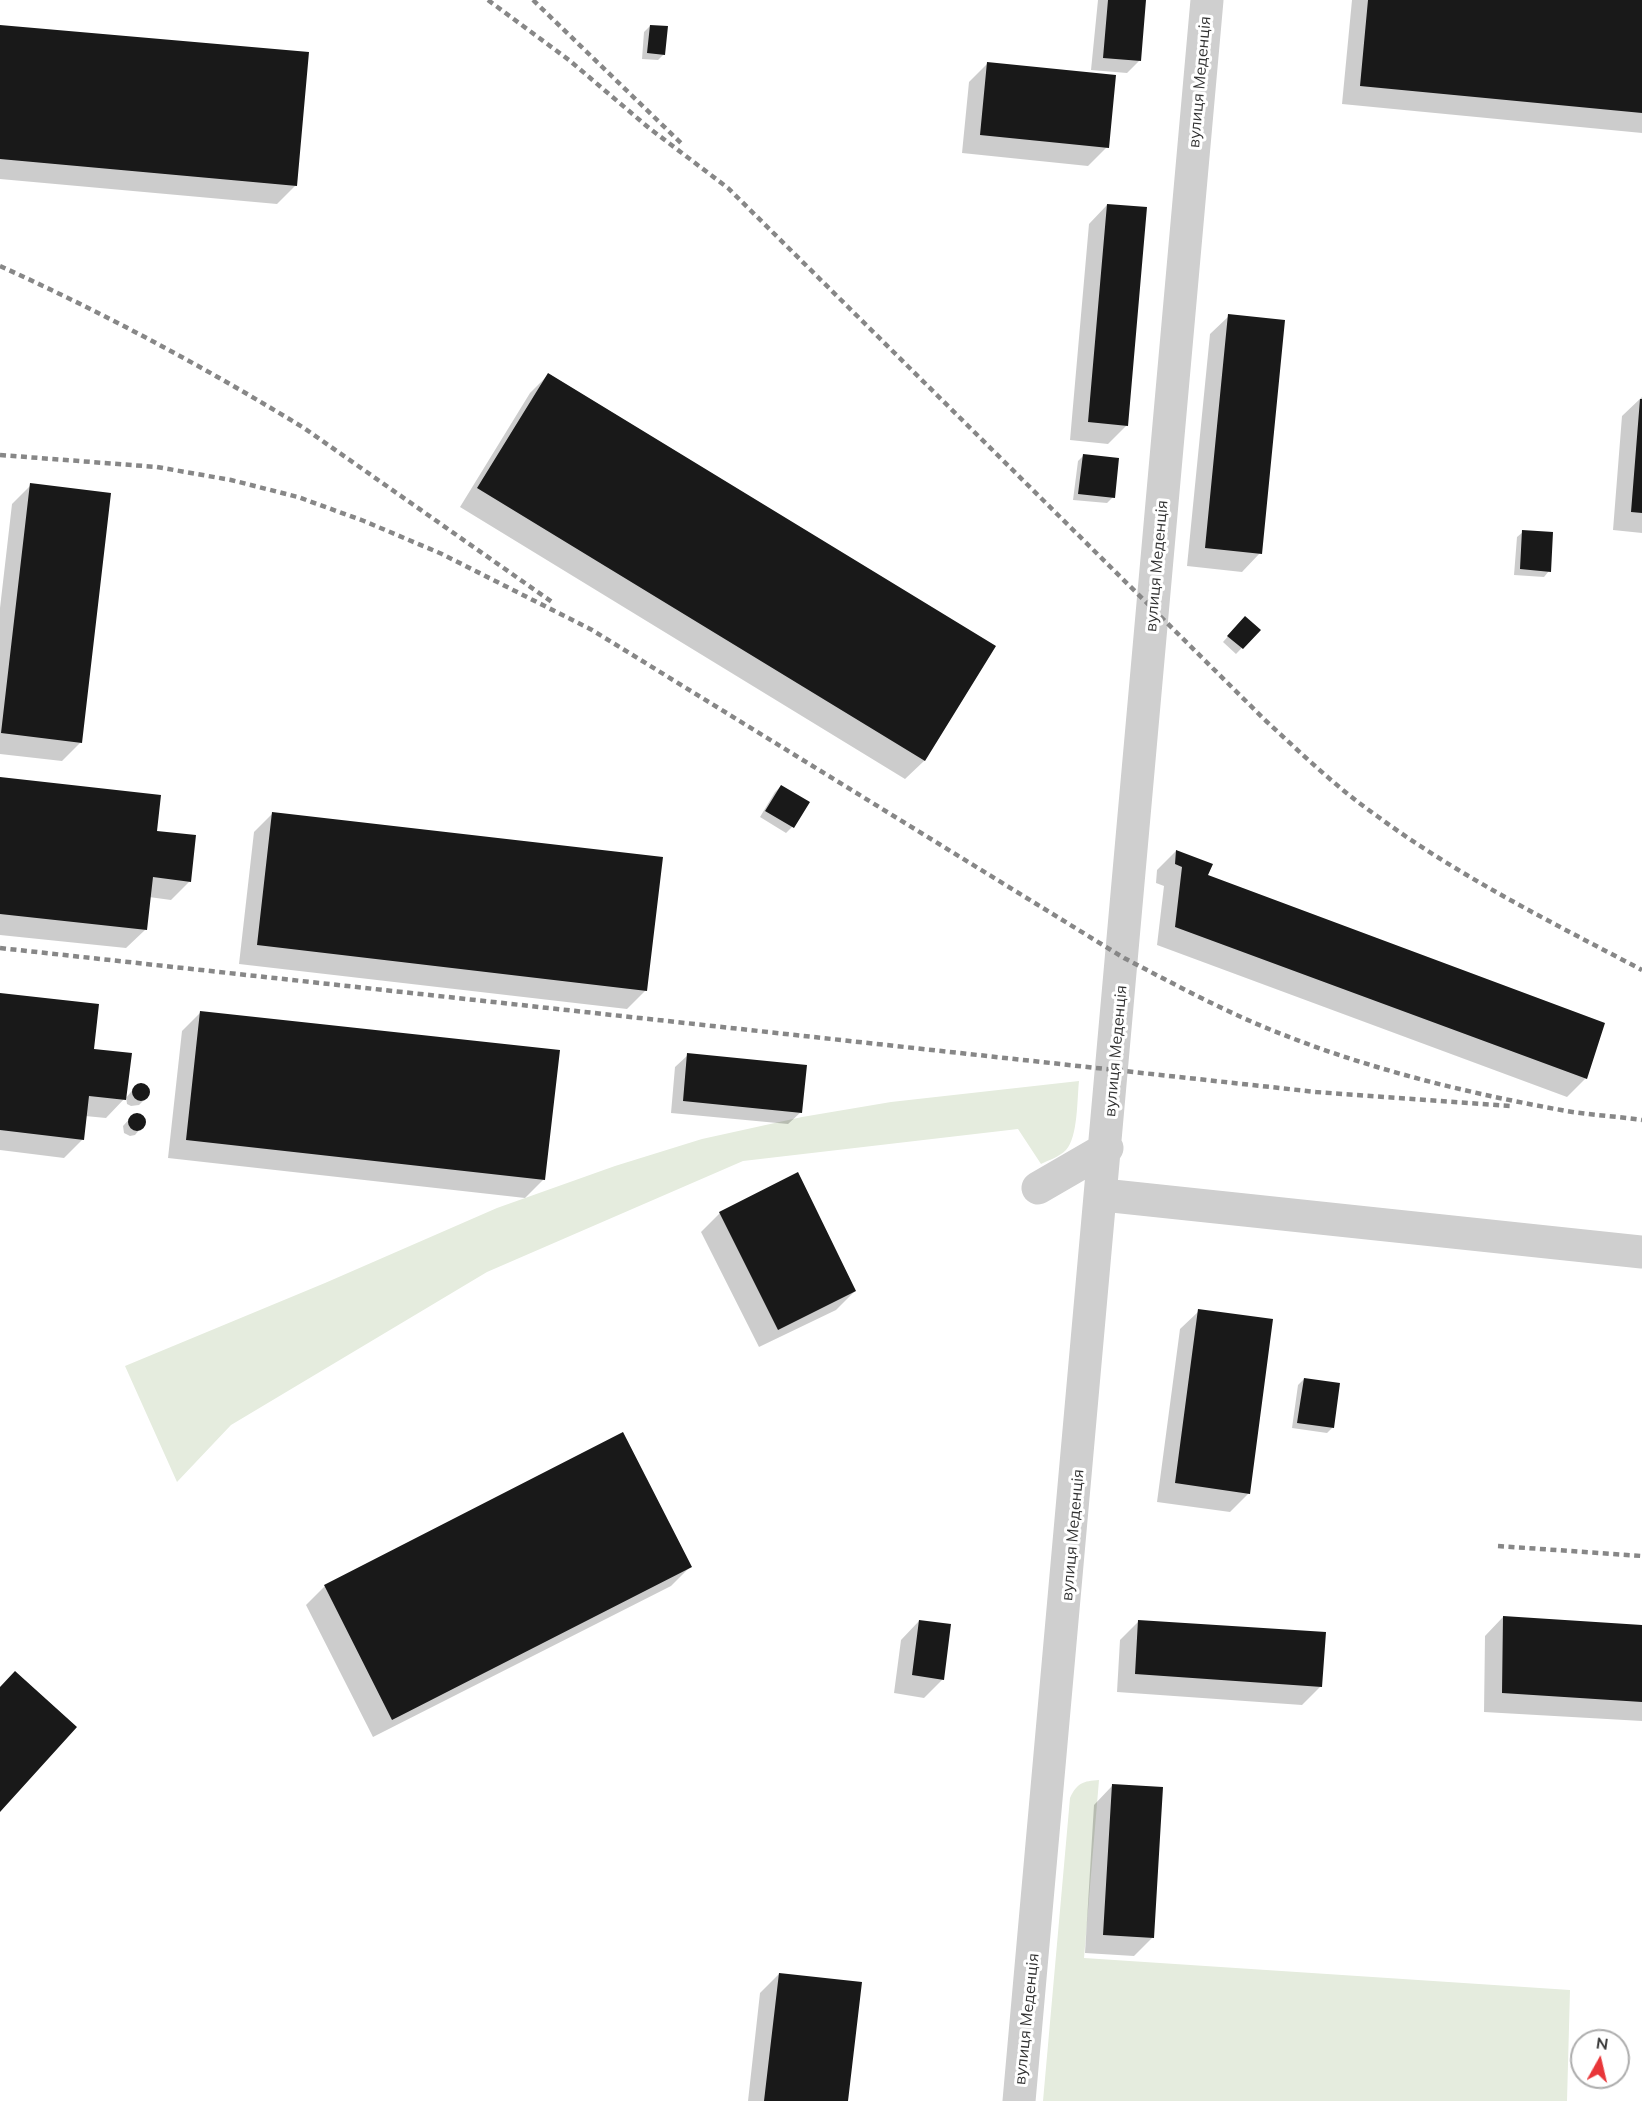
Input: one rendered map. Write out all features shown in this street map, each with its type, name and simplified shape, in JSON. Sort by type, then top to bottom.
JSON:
[{"type":"street","name":"вулиця Меденція","points":[[1019,2101],[1103,1195],[1207,0]]},
{"type":"street","points":[[1038,1188],[1107,1148]]},
{"type":"street","points":[[1103,1195],[1642,1252]]},
{"type":"shaded area","points":[[1079,1081],[1075,1127],[1070,1144],[1060,1155],[1041,1164],[1018,1129],[743,1161],[487,1272],[231,1425],[177,1482],[125,1366],[497,1208],[615,1166],[702,1139],[802,1117],[891,1102]]},
{"type":"shaded area","points":[[1099,1780],[1084,1958],[1570,1990],[1567,2101],[1043,2101],[1070,1798],[1081,1784]]},
{"type":"building","points":[[1108,0],[1146,0],[1141,61],[1103,58]]},
{"type":"building","points":[[1368,0],[1642,0],[1642,113],[1360,86]]},
{"type":"building","points":[[0,25],[309,52],[297,186],[0,159]]},
{"type":"building","points":[[650,25],[668,26],[665,55],[647,53]]},
{"type":"building","points":[[987,62],[1116,75],[1109,148],[980,135]]},
{"type":"building","points":[[1107,204],[1147,207],[1128,426],[1088,422]]},
{"type":"building","points":[[1228,314],[1285,320],[1262,554],[1205,548]]},
{"type":"building","points":[[548,373],[996,646],[925,761],[477,488]]},
{"type":"building","points":[[1640,399],[1642,399],[1642,513],[1631,512]]},
{"type":"building","points":[[1083,454],[1119,458],[1115,498],[1078,494]]},
{"type":"building","points":[[30,483],[111,493],[82,743],[1,733]]},
{"type":"building","points":[[1522,530],[1553,532],[1551,572],[1520,569]]},
{"type":"building","points":[[1245,616],[1261,630],[1243,649],[1227,636]]},
{"type":"building","points":[[0,777],[161,795],[157,831],[196,835],[191,882],[153,877],[147,930],[0,914]]},
{"type":"building","points":[[781,785],[810,802],[794,828],[765,811]]},
{"type":"building","points":[[272,812],[663,857],[647,991],[257,945]]},
{"type":"building","points":[[1176,850],[1213,864],[1208,875],[1605,1023],[1587,1079],[1175,927],[1182,867],[1175,864]]},
{"type":"building","points":[[0,993],[99,1004],[94,1049],[132,1053],[126,1100],[89,1096],[84,1140],[0,1130]]},
{"type":"building","points":[[200,1011],[560,1050],[545,1180],[186,1140]]},
{"type":"building","points":[[687,1053],[807,1065],[802,1113],[683,1101]]},
{"type":"building","points":[[137,1083],[145,1083],[150,1088],[148,1099],[137,1101],[132,1096],[132,1088]]},
{"type":"building","points":[[133,1113],[141,1113],[146,1118],[144,1129],[133,1131],[128,1126],[128,1118]]},
{"type":"building","points":[[798,1172],[856,1291],[778,1330],[719,1212]]},
{"type":"building","points":[[1198,1309],[1273,1319],[1250,1494],[1175,1483]]},
{"type":"building","points":[[1304,1378],[1340,1383],[1334,1428],[1297,1423]]},
{"type":"building","points":[[623,1432],[692,1567],[392,1720],[324,1585]]},
{"type":"building","points":[[1503,1616],[1642,1625],[1642,1702],[1502,1693]]},
{"type":"building","points":[[919,1620],[951,1624],[944,1680],[912,1675]]},
{"type":"building","points":[[1138,1620],[1326,1632],[1322,1687],[1135,1674]]},
{"type":"building","points":[[15,1671],[77,1727],[0,1812],[0,1687]]},
{"type":"building","points":[[1112,1784],[1163,1787],[1154,1938],[1103,1935]]},
{"type":"building","points":[[779,1973],[862,1982],[848,2101],[764,2101]]},
{"type":"railway","points":[[488,0],[569,60],[649,128],[728,188],[1266,721],[1334,782],[1408,838],[1473,879],[1642,970]]},
{"type":"railway","points":[[533,0],[682,144]]},
{"type":"railway","points":[[0,266],[154,342],[304,428],[552,602]]},
{"type":"railway","points":[[0,455],[157,467],[231,480],[298,497],[364,521],[442,554],[592,630],[1124,958],[1223,1009],[1318,1048],[1386,1070],[1491,1096],[1561,1110],[1642,1120]]},
{"type":"railway","points":[[0,948],[1316,1092],[1510,1106]]},
{"type":"railway","points":[[1498,1546],[1642,1556]]}]
